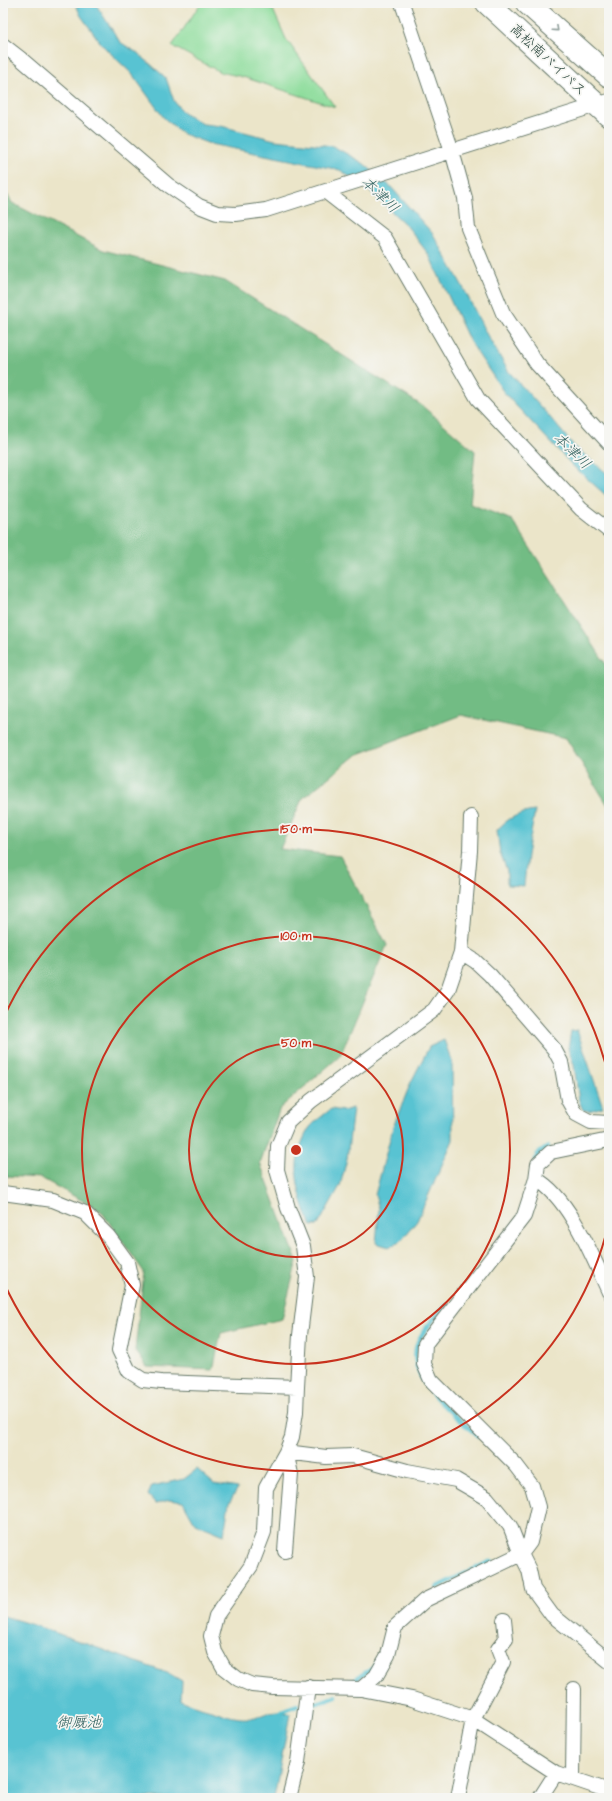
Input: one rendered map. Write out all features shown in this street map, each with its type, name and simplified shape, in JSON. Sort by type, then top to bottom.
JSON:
[{"type":"highway","name":"高松南バイパス","points":[[487,3],[605,107]]},
{"type":"highway","name":"高松南バイパス","points":[[527,3],[609,76]]},
{"type":"street","points":[[402,3],[452,151],[465,198],[468,228],[503,313],[537,364],[609,443]]},
{"type":"street","points":[[3,45],[168,185],[199,206],[217,212],[236,214],[253,212],[329,190],[452,151],[605,107]]},
{"type":"street","points":[[329,190],[385,238],[478,399],[581,509],[609,531]]},
{"type":"street","points":[[471,817],[470,851],[461,952],[448,990],[434,1010],[311,1100],[288,1122],[278,1146],[277,1170],[288,1208],[303,1246],[307,1277],[300,1334],[296,1412],[292,1437],[286,1452],[266,1488],[264,1532],[251,1566],[216,1616],[211,1636],[215,1652],[224,1668],[238,1679],[252,1685],[273,1687],[361,1689],[412,1699],[473,1719],[556,1773],[609,1791]]},
{"type":"street","points":[[461,952],[475,960],[485,970],[554,1049],[561,1062],[568,1100],[576,1114],[591,1122],[609,1123]]},
{"type":"street","points":[[361,1689],[376,1676],[388,1655],[395,1627],[425,1600],[521,1554],[530,1542],[538,1507],[532,1486],[516,1465],[431,1380],[424,1364],[425,1344],[524,1216],[536,1179],[538,1164],[551,1152],[609,1140]]},
{"type":"street","points":[[536,1179],[547,1185],[572,1218],[609,1292]]},
{"type":"street","points":[[3,1193],[53,1200],[85,1213],[108,1236],[126,1262],[132,1285],[119,1350],[129,1371],[143,1380],[161,1382],[297,1387]]},
{"type":"street","points":[[286,1452],[326,1457],[353,1456],[407,1471],[456,1480],[487,1498],[510,1526],[529,1570],[533,1590],[552,1616],[609,1661]]},
{"type":"street","points":[[285,1551],[291,1474],[286,1452]]},
{"type":"street","points":[[458,1798],[473,1719],[503,1662],[498,1649],[506,1639],[504,1620]]},
{"type":"street","points":[[289,1798],[298,1762],[308,1687]]},
{"type":"street","points":[[573,1778],[574,1689]]},
{"type":"street","points":[[540,1798],[556,1773]]},
{"type":"green space","points":[[201,3],[270,3],[286,39],[335,107],[243,77],[220,72],[172,46]]},
{"type":"green space","points":[[3,187],[12,203],[103,250],[225,281],[421,405],[475,451],[470,504],[512,520],[609,669],[609,807],[566,738],[461,715],[356,755],[302,799],[280,849],[340,856],[387,945],[340,1056],[280,1108],[260,1163],[297,1261],[282,1319],[221,1333],[213,1370],[147,1367],[135,1350],[144,1272],[101,1211],[41,1178],[3,1176]]},
{"type":"water","name":"本津川","points":[[75,3],[95,3],[120,42],[139,54],[166,78],[174,101],[183,113],[203,124],[221,126],[275,140],[333,146],[363,163],[391,187],[433,234],[463,287],[487,335],[509,372],[574,446],[609,475],[609,498],[574,467],[505,394],[470,342],[429,255],[407,226],[371,192],[340,170],[210,144],[183,134],[164,118],[132,74],[103,46],[81,16]]},
{"type":"water","points":[[535,811],[527,855],[524,886],[507,885],[507,871],[500,853],[497,830],[505,822],[514,817],[523,813]]},
{"type":"water","points":[[577,1030],[603,1107],[589,1111],[583,1110],[579,1101],[574,1065],[568,1048],[571,1031]]},
{"type":"water","points":[[444,1040],[452,1062],[453,1140],[417,1221],[401,1241],[389,1247],[376,1243],[379,1209],[375,1195],[393,1127],[411,1082],[429,1047]]},
{"type":"water","points":[[353,1108],[347,1159],[340,1186],[318,1225],[311,1226],[302,1202],[297,1178],[298,1155],[302,1143],[310,1127],[331,1109],[343,1111]]},
{"type":"water","points":[[197,1469],[214,1484],[238,1488],[229,1503],[224,1535],[195,1523],[183,1502],[169,1500],[156,1504],[148,1495],[152,1486],[184,1479]]},
{"type":"water","name":"御厩池","points":[[3,1616],[34,1625],[170,1674],[182,1681],[181,1700],[192,1705],[238,1718],[254,1717],[272,1711],[290,1714],[274,1798],[3,1798]]},
{"type":"waterway","points":[[536,1160],[538,1154],[548,1147]]},
{"type":"waterway","points":[[447,1305],[427,1327],[418,1342],[415,1356],[418,1369],[424,1382],[434,1395],[445,1407],[478,1436]]},
{"type":"waterway","points":[[437,1587],[491,1561]]},
{"type":"waterway","points":[[352,1681],[372,1669],[376,1664]]},
{"type":"waterway","points":[[309,1705],[336,1696]]},
{"type":"waterway","points":[[281,1711],[297,1705]]}]
